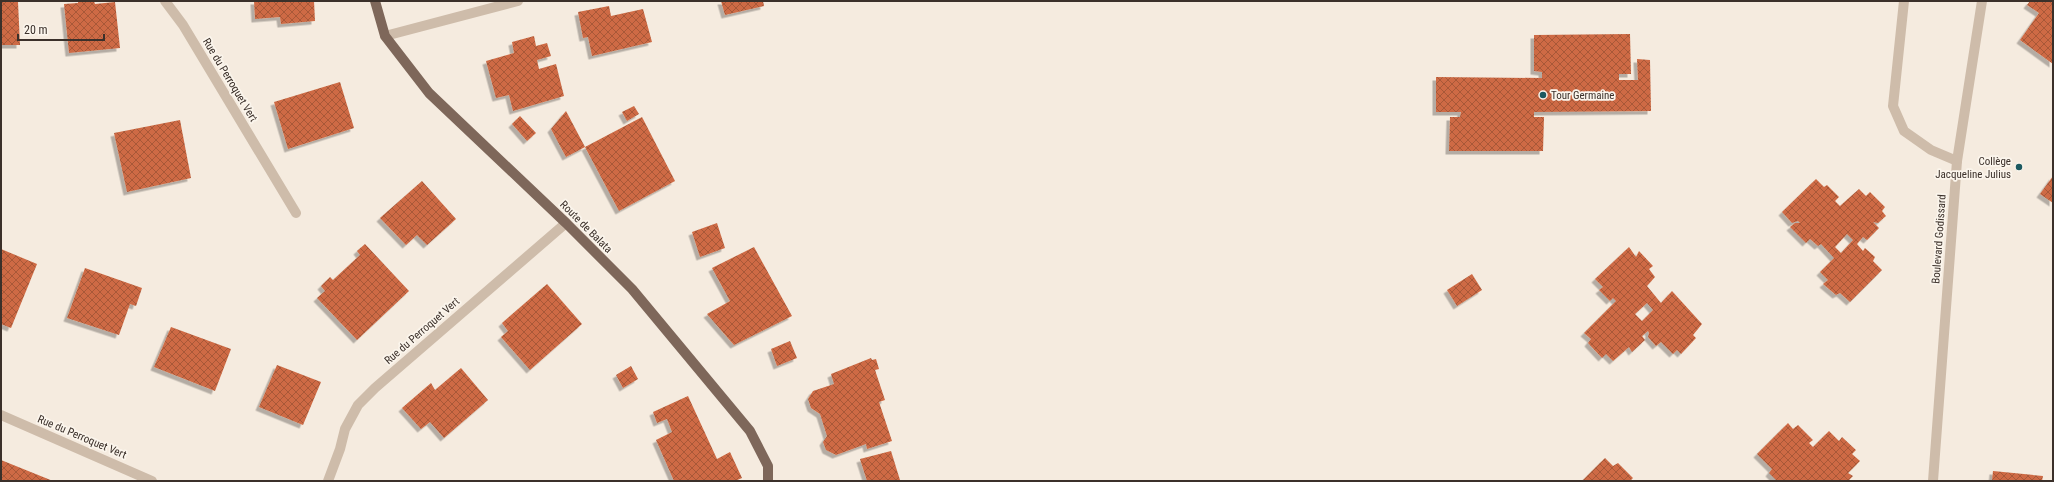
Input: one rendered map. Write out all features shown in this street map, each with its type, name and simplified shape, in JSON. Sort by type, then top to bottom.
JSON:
[{"type":"main road","name":"Route de Balata","points":[[375,1],[385,36],[428,93],[566,223],[632,289],[750,431],[768,466],[768,481]]},
{"type":"street","name":"Rue du Perroquet Vert","points":[[164,1],[183,25],[296,214]]},
{"type":"street","points":[[385,36],[518,1]]},
{"type":"street","points":[[1904,1],[1893,106],[1904,131],[1931,150],[1957,161]]},
{"type":"street","name":"Boulevard Godissard","points":[[1933,481],[1957,161],[1982,1]]},
{"type":"street","name":"Rue du Perroquet Vert","points":[[328,481],[333,471],[345,429],[358,406],[375,388],[566,223]]},
{"type":"street","name":"Rue du Perroquet Vert","points":[[1,415],[152,481]]},
{"type":"building","points":[[1,1],[18,2],[20,45],[1,45]]},
{"type":"building","points":[[78,1],[94,1],[95,4],[115,2],[120,48],[69,53],[64,4],[78,3]]},
{"type":"building","points":[[254,1],[314,1],[315,21],[281,24],[280,17],[255,19]]},
{"type":"building","points":[[721,1],[763,1],[764,6],[725,15]]},
{"type":"building","points":[[2030,1],[2053,1],[2053,64],[2020,40],[2039,13],[2027,5]]},
{"type":"building","points":[[609,6],[611,16],[643,9],[652,42],[592,56],[588,37],[583,38],[578,12]]},
{"type":"building","name":"Tour Germaine","points":[[1630,34],[1631,74],[1619,74],[1619,80],[1638,80],[1637,59],[1650,60],[1651,111],[1534,112],[1534,117],[1544,117],[1543,151],[1449,151],[1450,117],[1460,117],[1461,112],[1436,112],[1436,77],[1542,78],[1542,72],[1534,71],[1534,35]]},
{"type":"building","points":[[534,36],[536,46],[547,43],[551,56],[537,60],[539,69],[556,64],[564,96],[513,111],[509,95],[496,98],[486,61],[514,53],[512,42]]},
{"type":"building","points":[[340,82],[354,128],[288,149],[274,102]]},
{"type":"building","points":[[634,106],[639,114],[627,121],[622,112]]},
{"type":"building","points":[[566,111],[585,147],[566,157],[551,129]]},
{"type":"building","points":[[520,116],[536,133],[527,141],[512,124]]},
{"type":"building","points":[[642,117],[675,181],[619,211],[585,147]]},
{"type":"building","points":[[180,120],[191,178],[127,192],[114,133]]},
{"type":"building","points":[[2053,176],[2053,203],[2040,194]]},
{"type":"building","points":[[1816,179],[1824,187],[1827,185],[1839,197],[1835,201],[1840,206],[1859,189],[1866,196],[1870,192],[1885,207],[1882,211],[1886,216],[1878,223],[1873,222],[1879,228],[1867,240],[1863,237],[1857,244],[1863,251],[1865,248],[1875,257],[1873,261],[1882,270],[1850,302],[1840,293],[1836,295],[1823,284],[1828,280],[1820,272],[1834,258],[1821,244],[1818,246],[1810,239],[1806,243],[1790,227],[1795,223],[1800,223],[1798,221],[1792,223],[1782,212]],"holes":[[[1847,234],[1853,240],[1841,253],[1835,247]]]},
{"type":"building","points":[[422,181],[456,219],[427,245],[417,235],[406,245],[380,218]]},
{"type":"building","points":[[717,223],[725,248],[700,257],[692,232]]},
{"type":"building","points":[[365,244],[409,291],[357,340],[317,298],[325,291],[321,286],[330,277],[333,280],[360,255],[357,251]]},
{"type":"building","points":[[754,247],[792,316],[734,345],[707,314],[730,301],[712,268]]},
{"type":"building","points":[[1629,247],[1636,257],[1639,251],[1653,266],[1649,269],[1655,277],[1647,286],[1661,303],[1672,291],[1702,324],[1693,335],[1696,338],[1681,354],[1677,350],[1673,354],[1661,342],[1656,346],[1648,337],[1648,331],[1642,336],[1645,340],[1632,352],[1629,347],[1613,361],[1606,354],[1602,358],[1588,343],[1591,339],[1584,333],[1616,301],[1613,298],[1610,301],[1599,290],[1603,287],[1595,279]],"holes":[[[1647,303],[1653,310],[1642,321],[1635,314]]]},
{"type":"building","points":[[1,249],[37,264],[11,328],[1,324]]},
{"type":"building","points":[[85,268],[142,288],[136,306],[130,304],[119,335],[67,318]]},
{"type":"building","points":[[1472,274],[1482,290],[1457,306],[1447,290]]},
{"type":"building","points":[[547,284],[582,324],[530,370],[501,337],[508,331],[502,323]]},
{"type":"building","points":[[171,327],[231,349],[215,391],[154,367]]},
{"type":"building","points":[[790,341],[797,358],[777,366],[771,349]]},
{"type":"building","points":[[871,358],[872,360],[876,359],[879,369],[875,370],[885,400],[879,402],[892,441],[867,449],[866,444],[836,455],[826,450],[823,442],[827,436],[820,414],[811,408],[808,399],[813,391],[834,384],[831,374]]},
{"type":"building","points":[[277,365],[321,382],[303,425],[259,407]]},
{"type":"building","points":[[631,366],[638,379],[623,388],[616,375]]},
{"type":"building","points":[[461,368],[488,400],[444,438],[430,422],[421,429],[402,408],[431,383],[435,390]]},
{"type":"building","points":[[688,396],[717,459],[730,452],[742,478],[735,481],[674,481],[656,440],[672,432],[667,419],[657,423],[653,412]]},
{"type":"building","points":[[1788,423],[1793,429],[1798,425],[1813,440],[1809,443],[1813,447],[1829,431],[1839,441],[1842,437],[1856,450],[1852,454],[1860,461],[1848,473],[1853,476],[1848,481],[1777,481],[1769,473],[1772,469],[1757,454]]},
{"type":"building","points":[[891,451],[900,480],[867,481],[860,459]]},
{"type":"building","points":[[1605,458],[1613,466],[1618,463],[1633,478],[1630,481],[1582,481]]},
{"type":"building","points":[[1,460],[53,481],[1,481]]},
{"type":"building","points":[[1993,471],[2043,476],[2042,481],[1992,481]]},
{"type":"place","name":"Tour Germaine","points":[[1543,95]]},
{"type":"place","name":"Collège Jacqueline Julius","points":[[2019,167]]}]
